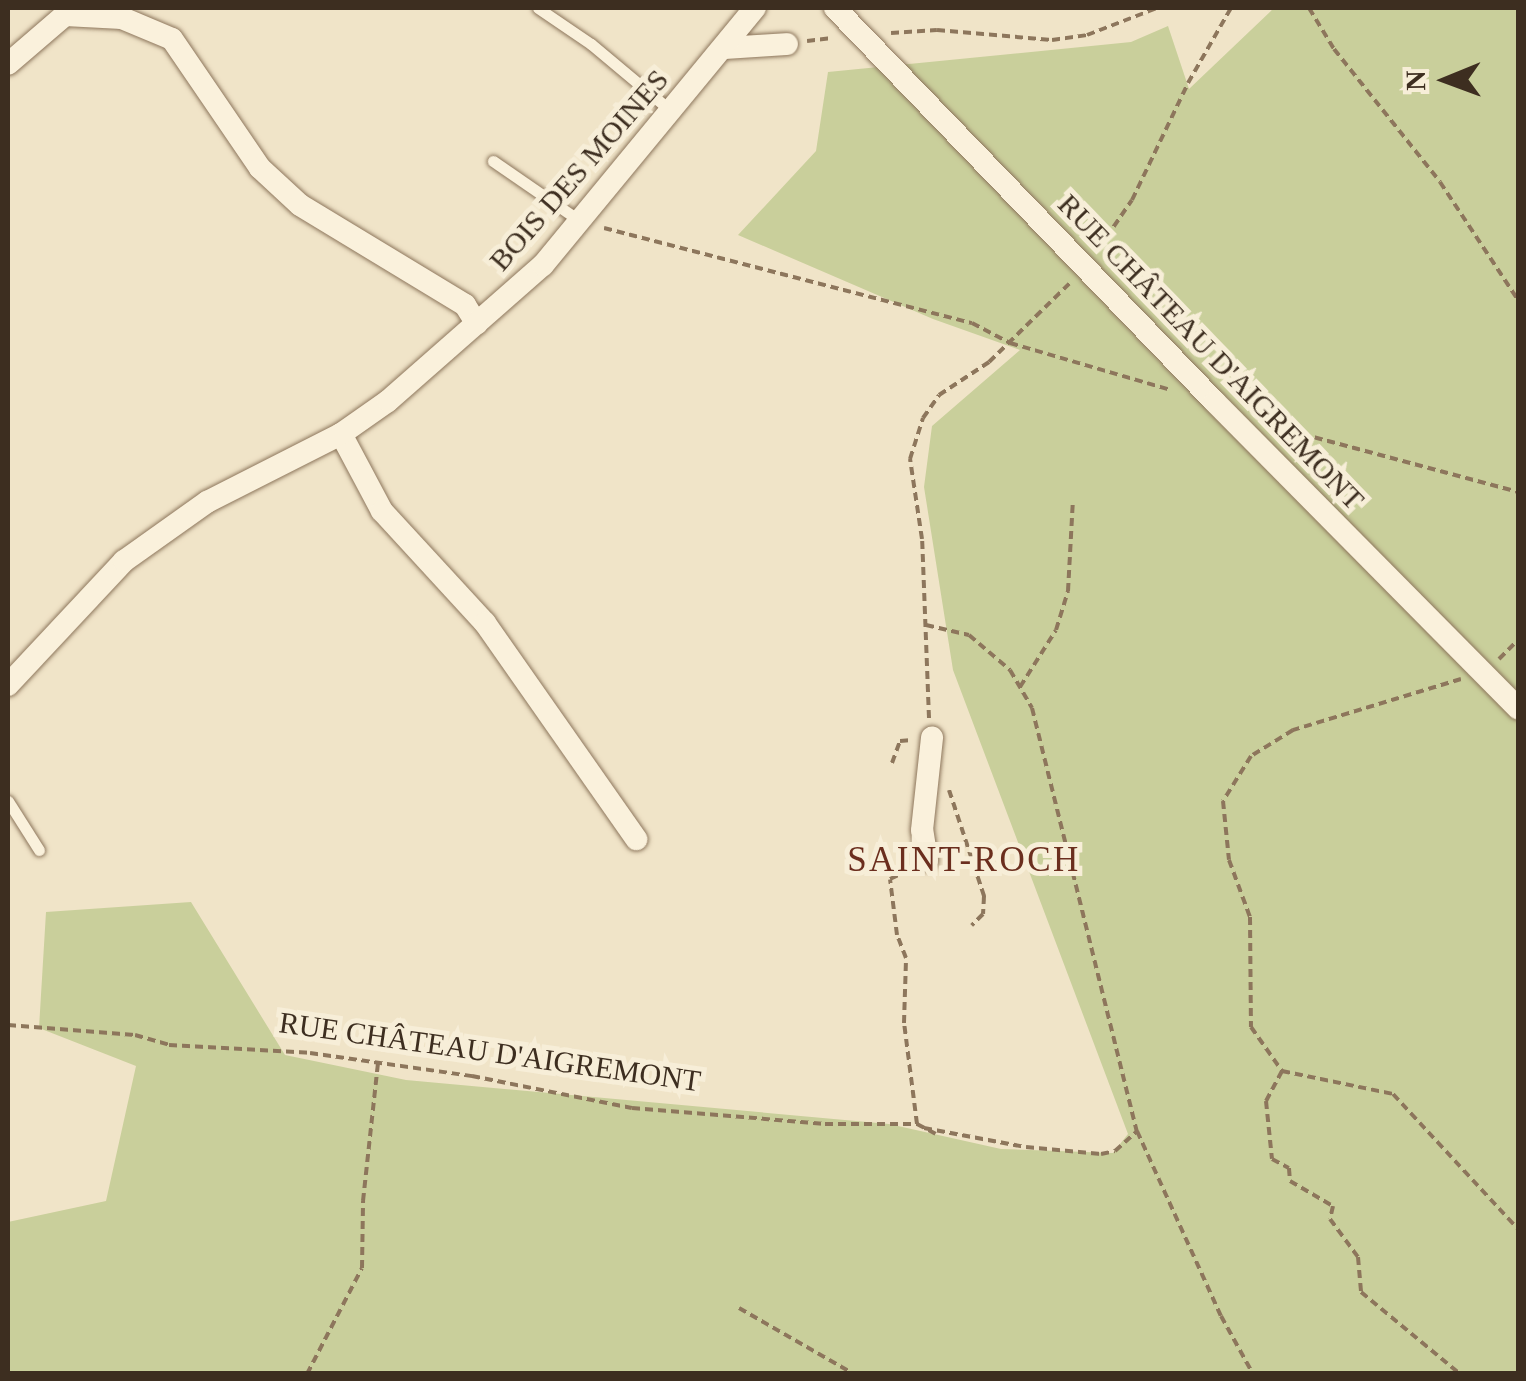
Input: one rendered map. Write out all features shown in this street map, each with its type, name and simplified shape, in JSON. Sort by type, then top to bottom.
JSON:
[{"type":"street","name":"BOIS DES MOINES","points":[[8,685],[124,561],[207,502],[341,434],[388,401],[543,265],[755,8]]},
{"type":"street","name":"RUE CHÂTEAU D'AIGREMONT","points":[[835,8],[1518,708]]},
{"type":"street","points":[[8,64],[65,16],[122,18],[172,39],[205,80],[260,168],[300,205],[465,305],[477,324]]},
{"type":"street","points":[[724,48],[788,44]]},
{"type":"street","points":[[341,434],[382,511],[485,624],[636,839]]},
{"type":"street","points":[[927,860],[922,830],[932,738]]},
{"type":"lane","points":[[538,8],[591,44],[671,110]]},
{"type":"lane","points":[[493,161],[580,222]]},
{"type":"lane","points":[[8,800],[39,850]]},
{"type":"path","points":[[788,44],[936,30],[1052,40],[1087,35],[1157,8]]},
{"type":"path","points":[[932,738],[922,539],[910,458],[923,418],[939,396],[1010,344],[1086,267],[1132,200],[1188,82],[1231,8]]},
{"type":"path","points":[[1309,8],[1334,48],[1440,182],[1518,300]]},
{"type":"path","points":[[580,222],[972,323],[1010,344],[1178,392]]},
{"type":"path","points":[[1256,416],[1302,434],[1518,492]]},
{"type":"path","points":[[1020,687],[1056,630],[1068,591],[1072,500]]},
{"type":"path","points":[[926,625],[970,635],[1010,670],[1032,708],[1137,1131],[1221,1316],[1253,1374]]},
{"type":"path","points":[[1518,640],[1484,673],[1361,706],[1293,730],[1251,756],[1223,801],[1228,860],[1250,918],[1251,1026],[1282,1071],[1393,1094],[1518,1229]]},
{"type":"path","points":[[944,774],[984,896],[983,914],[972,925]]},
{"type":"path","points":[[895,876],[890,879],[891,892],[897,935],[906,958],[904,1023],[918,1124],[936,1134]]},
{"type":"path","name":"RUE CHÂTEAU D'AIGREMONT","points":[[8,1025],[135,1036],[169,1044],[310,1053],[472,1076],[632,1108],[825,1124],[918,1124]]},
{"type":"path","points":[[307,1374],[347,1305],[362,1268],[362,1201],[378,1064]]},
{"type":"path","points":[[1282,1071],[1266,1101],[1272,1159],[1289,1168],[1290,1181],[1333,1206],[1330,1220],[1358,1256],[1361,1292],[1460,1374]]},
{"type":"path","points":[[924,1128],[1026,1147],[1101,1154],[1115,1151],[1137,1131]]},
{"type":"path","points":[[739,1308],[854,1374]]},
{"type":"green space","points":[[1274,8],[1518,8],[1518,1373],[8,1373],[8,1222],[106,1201],[136,1066],[39,1028],[46,912],[191,902],[285,1055],[406,1080],[889,1124],[1001,1149],[1113,1153],[1128,1134],[953,670],[924,487],[932,426],[1020,350],[933,319],[738,235],[816,151],[828,72],[1131,42],[1168,26],[1189,89]]},
{"type":"district","name":"SAINT-ROCH","points":[[964,860]]}]
